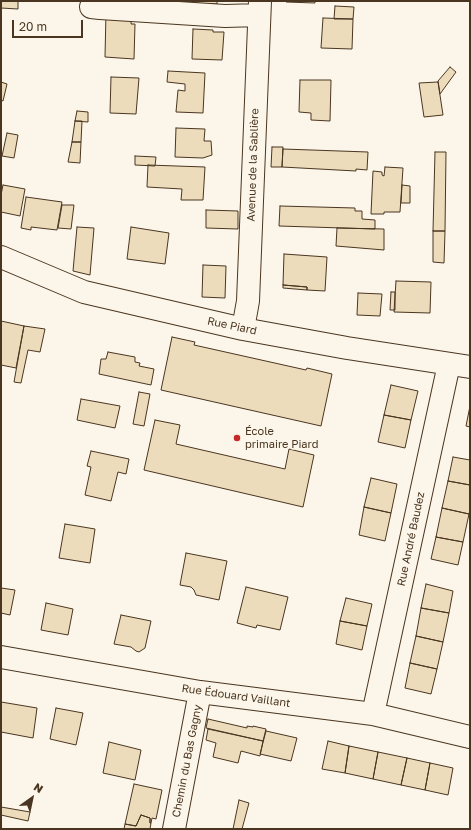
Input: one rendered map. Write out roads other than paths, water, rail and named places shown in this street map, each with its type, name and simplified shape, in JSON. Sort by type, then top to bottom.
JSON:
[{"type":"street","points":[[91,6],[100,8],[225,16],[259,8]]},
{"type":"street","name":"Avenue de la Sablière","points":[[243,329],[248,301],[259,8]]},
{"type":"street","name":"Rue Piard","points":[[1,257],[84,292],[243,329],[347,348],[470,367]]},
{"type":"street","name":"Rue André Baudez","points":[[373,714],[449,364]]},
{"type":"street","name":"Rue Édouard Vaillant","points":[[1,657],[200,692],[373,714],[470,737]]},
{"type":"street","name":"Chemin du Bas Gagny","points":[[174,829],[200,692]]},
{"type":"place","name":"École primaire Piard","points":[[237,438]]}]
